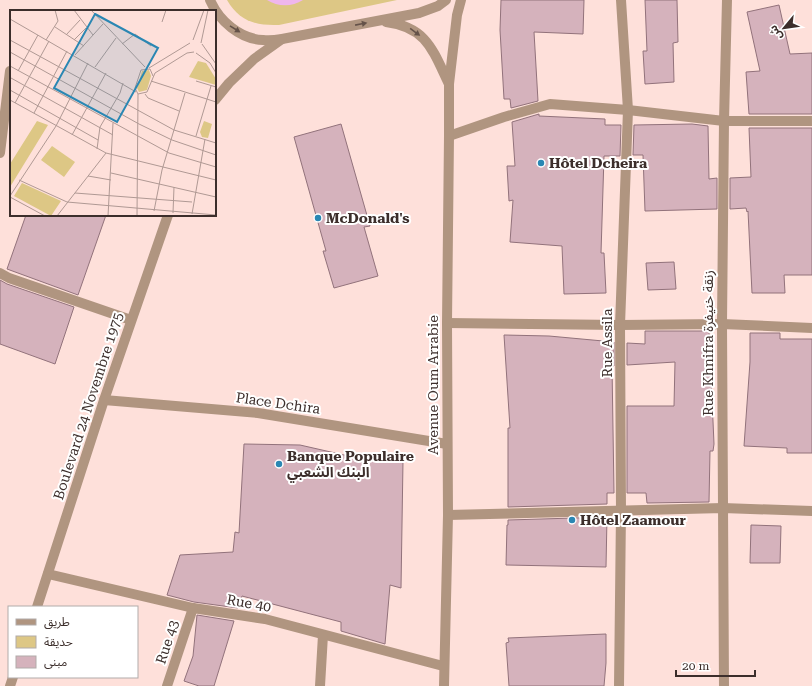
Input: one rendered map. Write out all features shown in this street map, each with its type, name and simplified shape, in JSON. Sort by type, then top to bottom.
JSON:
[{"type":"street","points":[[216,11],[226,24],[243,35],[262,40],[282,39],[419,12],[438,6],[446,0]]},
{"type":"street","name":"Avenue Oum Arrabie","points":[[444,686],[443,666],[448,515],[447,323],[450,136],[448,84],[460,0]]},
{"type":"street","name":"Rue Assila","points":[[619,686],[621,511],[620,325],[628,110],[621,0]]},
{"type":"street","name":"Rue Khnifra زنقة خنيفرة","points":[[724,686],[722,324],[727,0]]},
{"type":"street","name":"Avenue Oum Arrabie","points":[[379,20],[398,23],[413,29],[426,40],[448,84]]},
{"type":"street","points":[[216,99],[228,83],[254,59],[282,39]]},
{"type":"street","points":[[0,154],[10,71]]},
{"type":"street","points":[[450,136],[504,117],[550,104],[628,110],[724,121],[812,121]]},
{"type":"street","name":"Boulevard 24 Novembre 1975","points":[[37,606],[104,400],[168,216]]},
{"type":"street","points":[[0,273],[9,278],[131,320]]},
{"type":"street","points":[[447,323],[620,325],[722,324],[812,328]]},
{"type":"street","name":"Place Dchira","points":[[104,400],[258,413],[447,444]]},
{"type":"street","points":[[448,515],[723,508],[812,512]]},
{"type":"street","name":"Rue 40","points":[[48,574],[193,608],[266,620],[443,666]]},
{"type":"street","name":"Rue 43","points":[[167,686],[193,608]]},
{"type":"street","points":[[320,686],[323,635]]},
{"type":"green space","points":[[227,0],[397,0],[279,25],[271,25],[249,21],[237,13]]},
{"type":"shaded area","points":[[267,0],[303,0],[290,5],[280,5]]},
{"type":"building","points":[[501,0],[584,0],[583,34],[534,32],[538,101],[511,108],[510,99],[504,99],[500,30]]},
{"type":"building","points":[[645,0],[677,0],[678,42],[673,43],[674,82],[645,84],[643,51],[647,51]]},
{"type":"building","points":[[779,5],[790,54],[812,53],[812,114],[749,114],[746,72],[760,71],[747,12]]},
{"type":"building","points":[[539,114],[539,116],[605,119],[605,125],[621,125],[620,156],[604,156],[601,253],[604,253],[606,293],[564,294],[562,246],[510,242],[513,200],[509,201],[507,166],[515,166],[512,122]]},
{"type":"building","points":[[341,124],[370,226],[364,227],[378,276],[334,288],[323,251],[326,251],[294,137]]},
{"type":"building","points":[[692,124],[708,126],[709,179],[717,178],[717,209],[645,211],[643,155],[633,155],[634,125]]},
{"type":"building","points":[[749,128],[812,128],[812,275],[784,275],[785,293],[752,293],[748,211],[747,212],[746,208],[730,209],[730,178],[751,177]]},
{"type":"building","points":[[26,216],[106,216],[78,295],[7,269]]},
{"type":"building","points":[[674,262],[676,289],[648,290],[646,263]]},
{"type":"building","points":[[0,280],[7,284],[74,307],[55,364],[0,344]]},
{"type":"building","points":[[645,331],[709,331],[714,444],[713,451],[710,451],[709,502],[647,503],[646,493],[627,493],[627,406],[674,406],[675,362],[627,365],[627,343],[645,344]]},
{"type":"building","points":[[750,333],[780,333],[780,339],[812,339],[812,453],[787,453],[787,448],[744,446],[750,362]]},
{"type":"building","points":[[504,335],[549,336],[614,342],[614,366],[612,366],[614,493],[607,493],[607,504],[508,507],[508,428],[510,428]]},
{"type":"building","points":[[244,444],[300,445],[344,455],[403,461],[401,588],[390,585],[385,644],[341,631],[341,622],[242,596],[238,608],[194,602],[167,595],[180,555],[233,552],[235,532],[239,533]]},
{"type":"building","points":[[607,517],[606,567],[506,565],[508,520]]},
{"type":"building","points":[[751,525],[781,526],[780,563],[750,563]]},
{"type":"building","points":[[197,615],[234,621],[214,686],[199,686],[184,681],[193,656]]},
{"type":"building","points":[[606,634],[604,686],[509,686],[506,643],[509,642],[508,638]]},
{"type":"place","name":"Hôtel Dcheira","points":[[541,163]]},
{"type":"place","name":"McDonald's","points":[[318,218]]},
{"type":"place","name":"Banque Populaire البنك الشعبي","points":[[279,464]]},
{"type":"place","name":"Hôtel Zaamour","points":[[572,520]]}]
